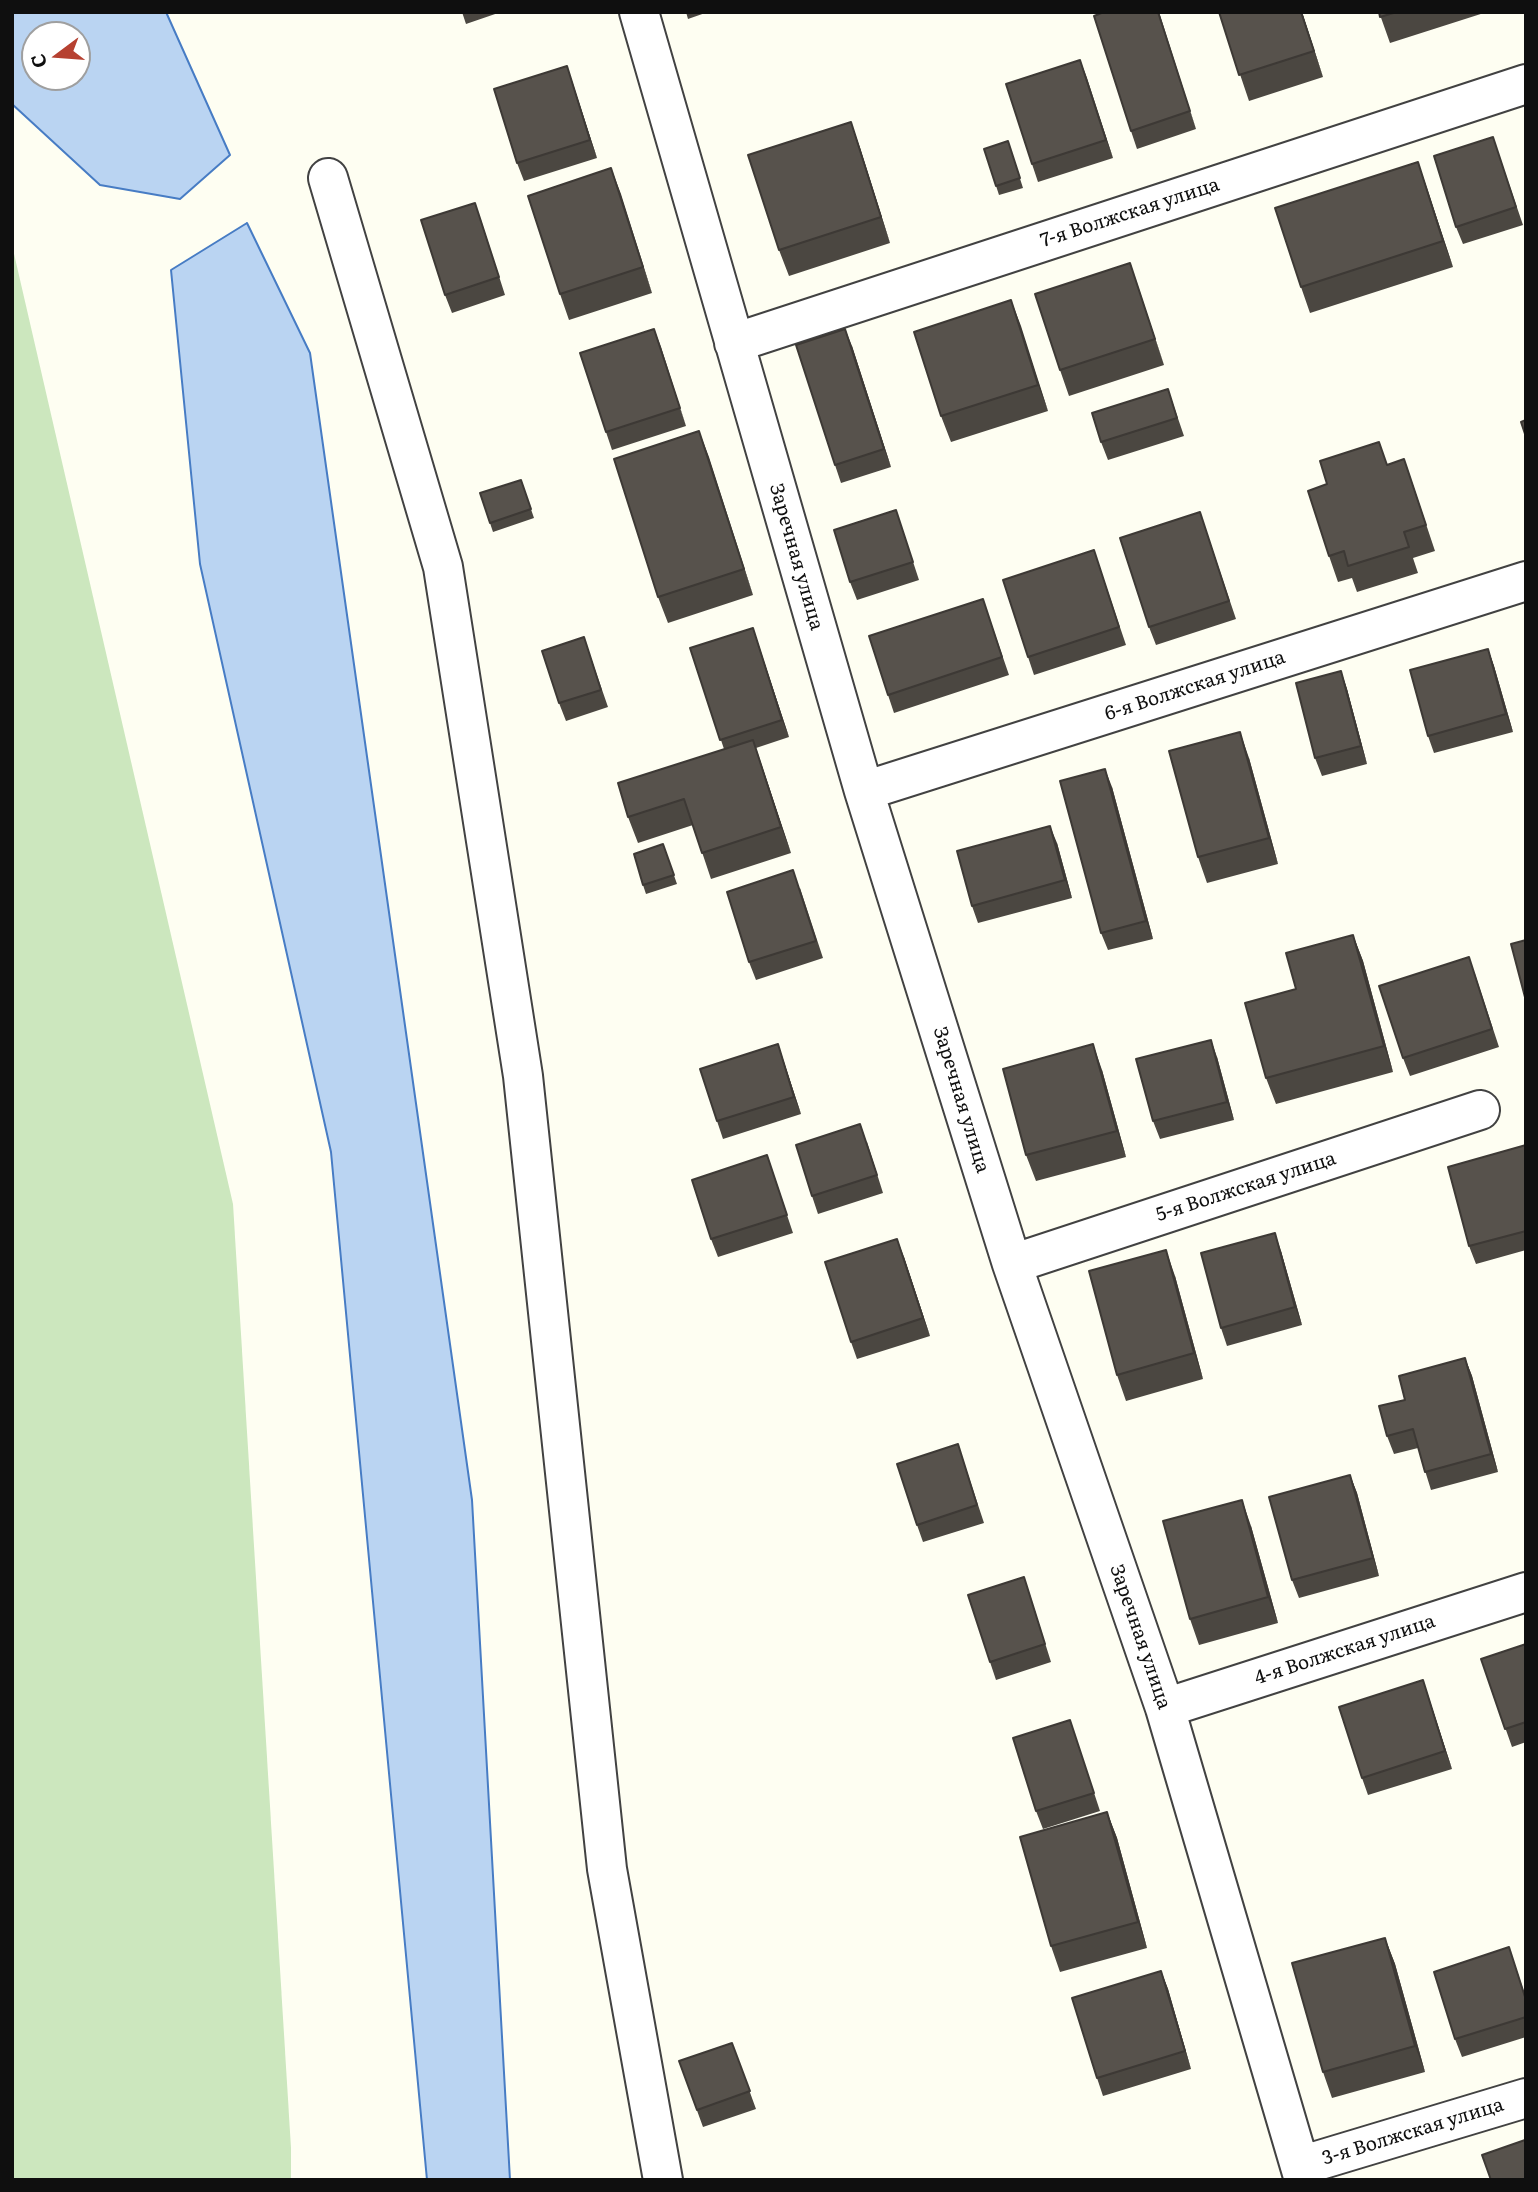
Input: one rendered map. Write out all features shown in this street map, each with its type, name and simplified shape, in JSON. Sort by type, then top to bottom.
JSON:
[{"type":"street","name":"Заречная улица","points":[[639,12],[864,791],[1012,1264],[1165,1708],[1302,2173]]},
{"type":"street","name":"7-я Волжская улица","points":[[734,343],[1526,84]]},
{"type":"street","points":[[328,177],[443,567],[523,1076],[607,1868],[663,2180]]},
{"type":"street","name":"6-я Волжская улица","points":[[864,791],[1526,581]]},
{"type":"street","name":"5-я Волжская улица","points":[[1012,1264],[1480,1110]]},
{"type":"street","name":"4-я Волжская улица","points":[[1165,1708],[1526,1592]]},
{"type":"street","name":"3-я Волжская улица","points":[[1302,2173],[1526,2098]]},
{"type":"green space","points":[[12,245],[233,1204],[291,2180],[12,2180]]},
{"type":"water","points":[[12,12],[166,12],[230,155],[180,199],[100,185],[12,104]]},
{"type":"water","points":[[247,223],[310,353],[472,1500],[510,2180],[427,2180],[331,1152],[200,564],[171,270]]},
{"type":"building","points":[[1104,12],[1158,12],[1190,111],[1131,131],[1094,16]]},
{"type":"building","points":[[1219,12],[1301,12],[1314,51],[1239,75]]},
{"type":"building","points":[[1379,12],[1397,12],[1380,17]]},
{"type":"building","points":[[1080,60],[1106,140],[1032,164],[1006,84]]},
{"type":"building","points":[[567,66],[590,140],[517,163],[494,89]]},
{"type":"building","points":[[851,122],[881,217],[779,250],[748,155]]},
{"type":"building","points":[[1493,137],[1516,207],[1456,227],[1434,156]]},
{"type":"building","points":[[1008,141],[1020,178],[996,186],[984,149]]},
{"type":"building","points":[[1418,162],[1443,241],[1301,287],[1275,208]]},
{"type":"building","points":[[611,168],[643,267],[560,294],[528,196]]},
{"type":"building","points":[[475,203],[499,277],[445,295],[421,220]]},
{"type":"building","points":[[1130,263],[1155,339],[1060,370],[1035,294]]},
{"type":"building","points":[[1011,300],[1038,385],[941,416],[914,332]]},
{"type":"building","points":[[654,329],[680,408],[606,432],[580,353]]},
{"type":"building","points":[[845,329],[884,449],[835,465],[796,345]]},
{"type":"building","points":[[1168,389],[1177,418],[1101,442],[1092,413]]},
{"type":"building","points":[[1526,420],[1526,437],[1521,422]]},
{"type":"building","points":[[699,431],[744,569],[658,597],[614,459]]},
{"type":"building","points":[[1379,442],[1387,465],[1404,459],[1426,525],[1404,532],[1409,547],[1348,566],[1344,551],[1329,556],[1308,491],[1327,484],[1320,461]]},
{"type":"building","points":[[521,480],[531,509],[490,523],[480,493]]},
{"type":"building","points":[[896,510],[913,562],[850,582],[834,530]]},
{"type":"building","points":[[1200,512],[1229,601],[1149,627],[1120,538]]},
{"type":"building","points":[[1094,550],[1119,627],[1028,657],[1003,580]]},
{"type":"building","points":[[983,599],[1002,657],[888,695],[869,636]]},
{"type":"building","points":[[753,628],[782,720],[720,740],[690,648]]},
{"type":"building","points":[[584,637],[601,690],[559,703],[542,651]]},
{"type":"building","points":[[1488,649],[1506,714],[1428,736],[1410,670]]},
{"type":"building","points":[[1341,671],[1361,746],[1315,758],[1296,683]]},
{"type":"building","points":[[1240,732],[1269,838],[1198,857],[1169,751]]},
{"type":"building","points":[[753,740],[781,827],[702,853],[684,799],[628,817],[618,783]]},
{"type":"building","points":[[1105,769],[1146,921],[1101,933],[1060,781]]},
{"type":"building","points":[[1050,826],[1065,880],[972,906],[957,851]]},
{"type":"building","points":[[663,844],[674,875],[643,885],[634,854]]},
{"type":"building","points":[[793,870],[816,941],[749,962],[727,892]]},
{"type":"building","points":[[1353,935],[1384,1046],[1266,1078],[1245,1003],[1296,989],[1286,953]]},
{"type":"building","points":[[1526,940],[1526,1001],[1511,944]]},
{"type":"building","points":[[1469,957],[1492,1029],[1403,1058],[1379,986]]},
{"type":"building","points":[[1211,1040],[1227,1102],[1153,1121],[1136,1059]]},
{"type":"building","points":[[778,1044],[794,1097],[717,1121],[700,1069]]},
{"type":"building","points":[[1093,1044],[1117,1131],[1026,1155],[1003,1069]]},
{"type":"building","points":[[860,1124],[877,1175],[812,1196],[796,1145]]},
{"type":"building","points":[[1526,1145],[1526,1231],[1469,1246],[1448,1167]]},
{"type":"building","points":[[767,1155],[787,1215],[711,1239],[692,1180]]},
{"type":"building","points":[[1275,1233],[1295,1307],[1221,1328],[1201,1253]]},
{"type":"building","points":[[897,1239],[923,1318],[851,1342],[825,1262]]},
{"type":"building","points":[[1166,1250],[1194,1353],[1117,1375],[1089,1271]]},
{"type":"building","points":[[1465,1358],[1491,1454],[1425,1472],[1413,1429],[1387,1436],[1379,1406],[1405,1400],[1399,1376]]},
{"type":"building","points":[[958,1444],[977,1505],[917,1525],[897,1464]]},
{"type":"building","points":[[1350,1475],[1373,1558],[1292,1580],[1269,1497]]},
{"type":"building","points":[[1242,1500],[1268,1597],[1190,1619],[1163,1521]]},
{"type":"building","points":[[1024,1577],[1045,1644],[990,1662],[968,1595]]},
{"type":"building","points":[[1526,1644],[1526,1722],[1505,1729],[1481,1659]]},
{"type":"building","points":[[1423,1680],[1445,1751],[1362,1778],[1339,1707]]},
{"type":"building","points":[[1070,1720],[1094,1793],[1036,1811],[1013,1738]]},
{"type":"building","points":[[1107,1812],[1138,1922],[1051,1946],[1020,1837]]},
{"type":"building","points":[[1385,1938],[1415,2046],[1323,2072],[1292,1963]]},
{"type":"building","points":[[1509,1947],[1526,2000],[1526,2017],[1455,2039],[1434,1972]]},
{"type":"building","points":[[1161,1971],[1185,2051],[1097,2078],[1072,1998]]},
{"type":"building","points":[[732,2043],[750,2091],[697,2110],[679,2061]]},
{"type":"building","points":[[1525,2140],[1526,2180],[1491,2180],[1482,2155]]}]
